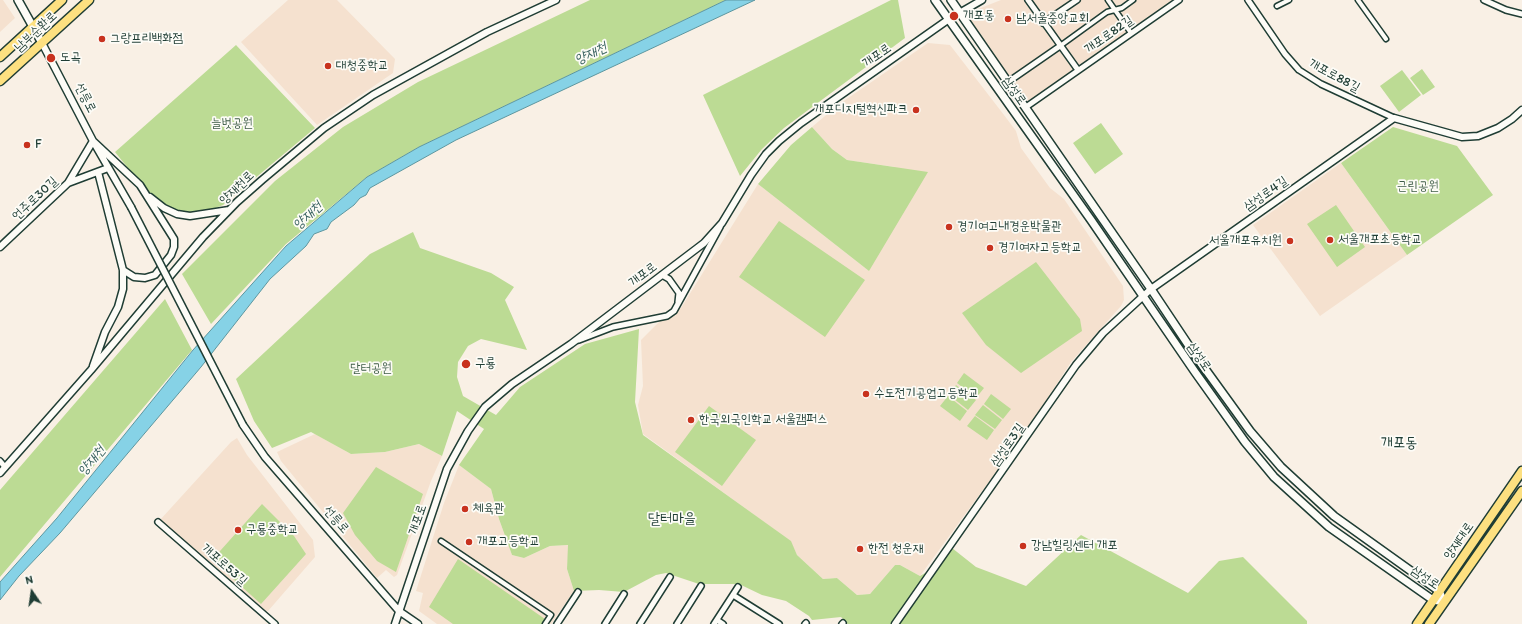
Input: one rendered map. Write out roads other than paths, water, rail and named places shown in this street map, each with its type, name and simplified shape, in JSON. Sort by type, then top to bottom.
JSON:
[{"type":"main road","name":"선릉로","points":[[18,0],[34,26],[42,43]]},
{"type":"main road","name":"남부순환로","points":[[0,57],[62,0]]},
{"type":"main road","name":"남부순환로","points":[[0,81],[88,0]]},
{"type":"main road","name":"삼성로","points":[[935,0],[1092,220],[1143,297],[1245,442],[1274,477],[1329,527],[1433,600],[1444,602]]},
{"type":"main road","name":"삼성로","points":[[951,0],[1026,107],[1195,355],[1250,431],[1281,467],[1334,516],[1439,591],[1444,602]]},
{"type":"main road","name":"양재대로","points":[[1417,624],[1522,471]]},
{"type":"main road","name":"양재대로","points":[[1429,624],[1522,491]]},
{"type":"street","name":"양재천로","points":[[0,474],[91,370],[166,279],[229,210],[307,141],[373,95],[487,32],[556,0]]},
{"type":"street","name":"개포로","points":[[395,624],[447,469],[468,431],[485,408],[498,396],[571,344],[704,243],[722,223],[751,175],[766,154],[779,141],[801,123],[949,19],[982,0]]},
{"type":"street","name":"개포로82길","points":[[1028,0],[1078,70],[1178,0]]},
{"type":"street","points":[[1043,22],[1077,0]]},
{"type":"street","points":[[1108,0],[1131,33]]},
{"type":"street","name":"개포로82길","points":[[1060,46],[1115,9],[1122,8],[1133,0]]},
{"type":"street","name":"개포로88길","points":[[1248,0],[1285,54],[1299,70],[1321,84],[1394,118]]},
{"type":"street","points":[[1277,6],[1289,0]]},
{"type":"street","points":[[1358,0],[1386,39]]},
{"type":"street","points":[[1484,0],[1506,10],[1522,14]]},
{"type":"street","name":"선릉로","points":[[42,43],[93,141],[131,207],[243,425],[265,457],[399,611],[418,624]]},
{"type":"street","points":[[1008,82],[1060,46]]},
{"type":"street","points":[[1026,107],[1078,70]]},
{"type":"street","points":[[1394,118],[1462,137],[1478,136],[1494,130],[1512,119],[1522,110]]},
{"type":"street","name":"삼성로4길","points":[[1151,289],[1394,118]]},
{"type":"street","points":[[68,183],[93,141],[114,159],[146,193],[164,208],[177,214],[190,216],[229,210]]},
{"type":"street","points":[[68,183],[108,168]]},
{"type":"street","points":[[91,370],[105,332],[118,307],[123,289],[123,270],[98,172]]},
{"type":"street","name":"언주로30길","points":[[0,247],[68,183]]},
{"type":"street","points":[[123,270],[134,277],[145,278],[155,275],[172,255],[174,238],[146,193]]},
{"type":"street","points":[[571,344],[613,327],[667,316],[677,305],[722,223]]},
{"type":"street","points":[[662,275],[670,279],[678,292],[677,305]]},
{"type":"street","name":"삼성로3길","points":[[895,624],[1076,365],[1103,333],[1151,289]]},
{"type":"street","points":[[0,461],[5,467]]},
{"type":"street","name":"개포로53길","points":[[158,522],[275,624]]},
{"type":"street","points":[[440,541],[551,615],[545,624]]},
{"type":"street","points":[[640,624],[670,577]]},
{"type":"street","points":[[677,624],[701,586]]},
{"type":"street","points":[[723,624],[716,622],[738,588]]},
{"type":"street","points":[[557,624],[578,592]]},
{"type":"street","points":[[605,624],[624,594]]},
{"type":"street","points":[[734,595],[779,624]]},
{"type":"water","points":[[726,0],[755,0],[456,140],[370,188],[366,195],[360,198],[354,205],[331,222],[327,229],[314,234],[306,246],[270,279],[201,367],[60,533],[19,576],[0,600],[0,582],[57,518],[193,350],[286,246],[367,177],[419,147]]},
{"type":"place","name":"개포동","points":[[954,16]]},
{"type":"place","name":"남서울중앙교회","points":[[1008,19]]},
{"type":"place","name":"그랑프리백화점","points":[[102,39]]},
{"type":"place","name":"도곡","points":[[51,58]]},
{"type":"place","name":"대청중학교","points":[[328,66]]},
{"type":"place","name":"개포디지털혁신파크","points":[[916,110]]},
{"type":"place","name":"F","points":[[27,145]]},
{"type":"place","name":"경기여고내경운박물관","points":[[949,227]]},
{"type":"place","name":"서울개포초등학교","points":[[1330,240]]},
{"type":"place","name":"서울개포유치원","points":[[1290,241]]},
{"type":"place","name":"경기여자고등학교","points":[[990,248]]},
{"type":"place","name":"구룡","points":[[466,364]]},
{"type":"place","name":"수도전기공업고등학교","points":[[866,394]]},
{"type":"place","name":"한국외국인학교 서울캠퍼스","points":[[691,420]]},
{"type":"place","name":"체육관","points":[[465,509]]},
{"type":"place","name":"구룡중학교","points":[[238,530]]},
{"type":"place","name":"개포고등학교","points":[[469,542]]},
{"type":"place","name":"강남힐링센터 개포","points":[[1023,546]]},
{"type":"place","name":"한전 청운재","points":[[860,549]]},
{"type":"district","name":"개포동","points":[[1399,443]]},
{"type":"district","name":"달터마을","points":[[672,519]]},
{"type":"water label","name":"양재천","points":[[591,54]]},
{"type":"water label","name":"양재천","points":[[308,216]]},
{"type":"water label","name":"양재천","points":[[92,461]]},
{"type":"park label","name":"늘벗공원","points":[[232,124]]},
{"type":"park label","name":"근린공원","points":[[1418,187]]},
{"type":"park label","name":"달터공원","points":[[371,369]]}]
